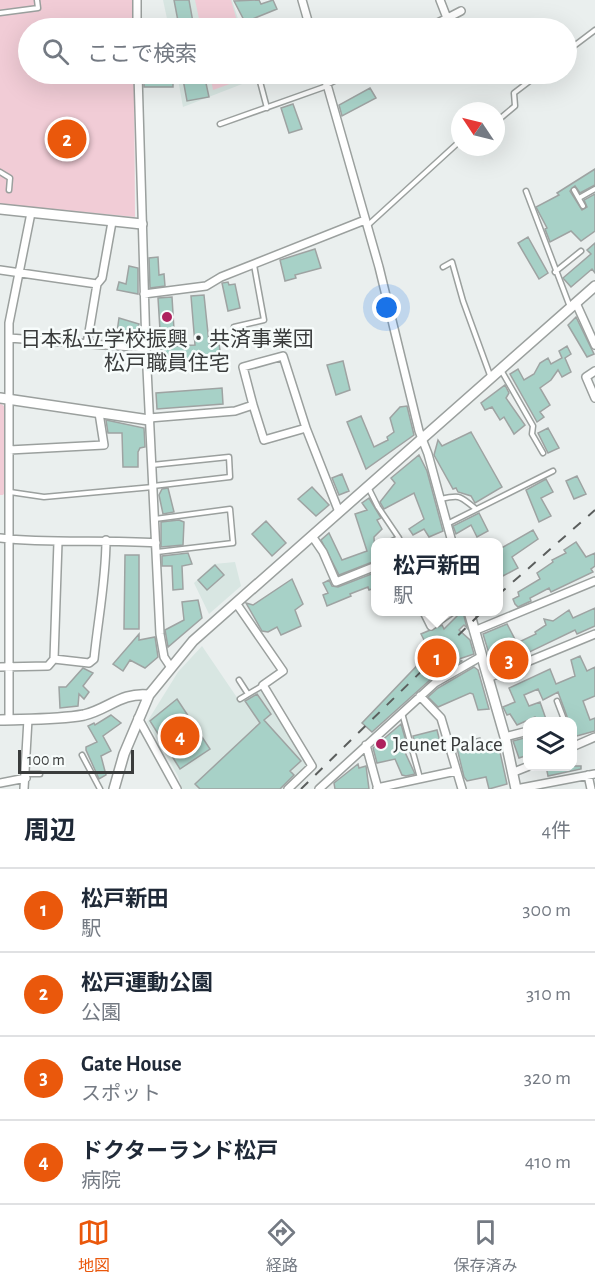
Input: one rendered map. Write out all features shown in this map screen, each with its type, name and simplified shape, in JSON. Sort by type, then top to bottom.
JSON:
[{"type":"street","points":[[137,0],[137,18]]},
{"type":"street","points":[[302,0],[307,18]]},
{"type":"street","points":[[440,0],[447,18],[461,10]]},
{"type":"street","points":[[138,84],[146,348],[160,634],[165,657],[171,666]]},
{"type":"street","points":[[327,84],[451,538]]},
{"type":"street","points":[[0,209],[142,224]]},
{"type":"street","points":[[31,213],[9,323],[4,399],[9,450],[9,495],[4,539],[5,719],[78,716],[102,709],[133,693],[149,694]]},
{"type":"street","points":[[87,344],[97,284],[102,278],[112,222]]},
{"type":"street","points":[[144,294],[206,286],[254,264],[366,223]]},
{"type":"street","points":[[0,270],[97,284]]},
{"type":"street","points":[[114,789],[138,718],[149,694],[193,641],[595,286]]},
{"type":"street","points":[[573,305],[595,345]]},
{"type":"street","points":[[9,338],[146,348]]},
{"type":"street","points":[[306,428],[264,440],[243,367],[283,356],[306,428],[339,512]]},
{"type":"street","points":[[595,371],[586,376],[595,398]]},
{"type":"street","points":[[4,399],[149,419],[235,411],[253,405]]},
{"type":"street","points":[[9,450],[104,445],[99,413]]},
{"type":"street","points":[[312,536],[323,552],[336,582],[371,568]]},
{"type":"street","points":[[4,539],[156,543]]},
{"type":"street","points":[[54,659],[89,663],[94,659],[100,595],[106,578],[106,540]]},
{"type":"street","points":[[4,667],[48,666],[54,659],[58,542]]},
{"type":"street","points":[[474,631],[595,580]]},
{"type":"street","points":[[236,603],[283,671],[263,685],[312,766],[288,789]]},
{"type":"street","points":[[426,616],[432,626],[445,616]]},
{"type":"street","points":[[470,616],[505,737],[516,789],[592,775],[591,789]]},
{"type":"street","points":[[488,678],[595,634]]},
{"type":"street","points":[[319,789],[435,683],[482,656]]},
{"type":"street","points":[[420,696],[441,718],[462,789]]},
{"type":"street","points":[[138,718],[177,789]]},
{"type":"street","points":[[24,789],[28,719]]},
{"type":"street","points":[[505,737],[523,732]]},
{"type":"street","points":[[577,743],[595,737]]},
{"type":"street","points":[[366,745],[378,789],[456,771]]},
{"type":"street","points":[[514,772],[523,768]]},
{"type":"street","points":[[0,783],[26,776]]},
{"type":"lane","points":[[0,13],[38,8],[37,0]]},
{"type":"lane","points":[[577,44],[595,30]]},
{"type":"lane","points":[[261,84],[267,108]]},
{"type":"lane","points":[[220,124],[327,84]]},
{"type":"lane","points":[[505,114],[515,106],[514,93],[526,84]]},
{"type":"lane","points":[[366,223],[451,149]]},
{"type":"lane","points":[[0,172],[10,178],[9,190]]},
{"type":"lane","points":[[579,198],[595,189]]},
{"type":"lane","points":[[574,190],[583,206]]},
{"type":"lane","points":[[525,191],[555,272],[573,305]]},
{"type":"lane","points":[[555,272],[581,251]]},
{"type":"lane","points":[[443,267],[452,262],[462,301],[491,378]]},
{"type":"lane","points":[[234,327],[264,320],[254,264]]},
{"type":"lane","points":[[501,370],[533,426],[532,434],[543,453]]},
{"type":"lane","points":[[0,497],[9,495],[44,497],[230,477],[229,457],[152,465]]},
{"type":"lane","points":[[447,524],[553,471]]},
{"type":"lane","points":[[368,486],[378,507],[399,537],[397,538]]},
{"type":"lane","points":[[440,499],[456,496],[466,499],[476,509]]},
{"type":"lane","points":[[155,519],[230,509],[233,543],[157,552]]},
{"type":"lane","points":[[283,671],[290,667]]},
{"type":"lane","points":[[239,680],[248,694]]},
{"type":"lane","points":[[240,699],[263,685]]},
{"type":"lane","points":[[557,701],[563,717]]},
{"type":"lane","points":[[402,712],[420,778]]},
{"type":"lane","points":[[82,755],[100,789]]},
{"type":"lane","points":[[26,776],[40,774]]},
{"type":"shaded area","points":[[0,0],[134,0],[134,18],[18,18],[18,84],[134,84],[135,217],[0,204]]},
{"type":"shaded area","points":[[163,0],[232,0],[238,18],[167,18]]},
{"type":"shaded area","points":[[195,0],[231,0],[236,18],[199,18]]},
{"type":"shaded area","points":[[179,84],[242,84],[183,107]]},
{"type":"shaded area","points":[[212,84],[230,84],[213,90]]},
{"type":"shaded area","points":[[0,403],[5,407],[5,492],[3,495],[0,495]]},
{"type":"shaded area","points":[[235,562],[241,586],[209,614],[194,583],[214,564]]},
{"type":"shaded area","points":[[202,646],[240,702],[261,689],[308,764],[282,789],[182,789],[178,776],[147,722],[178,672]]},
{"type":"building","points":[[174,0],[189,0],[192,18],[177,18]]},
{"type":"building","points":[[259,0],[261,4],[273,0],[277,9],[255,18],[243,18],[234,1]]},
{"type":"building","points":[[144,84],[173,84],[173,87],[144,87]]},
{"type":"building","points":[[184,84],[206,84],[209,97],[187,101]]},
{"type":"building","points":[[370,88],[376,98],[342,116],[339,105]]},
{"type":"building","points":[[293,104],[302,129],[289,133],[281,108]]},
{"type":"building","points":[[595,169],[595,185],[580,193],[575,186],[570,191],[582,210],[587,207],[584,200],[595,194],[595,231],[581,241],[571,231],[550,242],[545,229],[547,228],[536,207],[559,195],[557,193]]},
{"type":"building","points":[[528,237],[548,273],[539,279],[518,243]]},
{"type":"building","points":[[595,243],[595,273],[592,269],[571,287],[563,278],[591,254],[587,250]]},
{"type":"building","points":[[315,249],[321,268],[295,275],[296,278],[285,281],[280,260]]},
{"type":"building","points":[[158,257],[159,275],[164,274],[165,286],[150,288],[149,258]]},
{"type":"building","points":[[129,266],[138,268],[138,294],[117,290],[119,282],[126,284]]},
{"type":"building","points":[[228,282],[229,285],[235,284],[240,308],[228,311],[222,283]]},
{"type":"building","points":[[204,295],[209,343],[219,343],[221,359],[162,363],[158,298],[172,297],[175,346],[195,345],[191,296]]},
{"type":"building","points":[[576,317],[594,354],[587,357],[568,325]]},
{"type":"building","points":[[119,318],[139,324],[134,340],[116,339]]},
{"type":"building","points":[[567,346],[571,354],[565,358],[571,372],[562,377],[558,370],[551,380],[540,388],[550,405],[540,412],[544,417],[537,422],[510,374],[518,369],[524,380],[534,374],[540,363],[548,358],[551,364],[562,358],[559,351]]},
{"type":"building","points":[[343,361],[350,390],[336,395],[327,365]]},
{"type":"building","points":[[505,385],[509,393],[506,398],[525,425],[514,434],[504,417],[500,420],[492,407],[485,410],[481,403]]},
{"type":"building","points":[[222,388],[223,404],[157,409],[156,393]]},
{"type":"building","points":[[407,406],[414,435],[366,469],[347,422],[361,416],[374,447],[388,440],[387,437],[394,432],[390,418],[400,407]]},
{"type":"building","points":[[106,420],[144,428],[145,447],[140,448],[138,452],[138,467],[123,467],[122,433],[108,433]]},
{"type":"building","points":[[548,428],[559,448],[548,453],[538,433]]},
{"type":"building","points":[[471,432],[502,487],[475,503],[471,496],[458,492],[456,488],[453,489],[434,455],[438,440],[442,446]]},
{"type":"building","points":[[419,455],[427,471],[443,531],[429,537],[424,529],[413,535],[409,529],[424,519],[414,493],[384,509],[380,502],[395,483],[391,478]]},
{"type":"building","points":[[342,474],[349,491],[339,495],[332,478]]},
{"type":"building","points":[[577,476],[586,494],[574,499],[566,481]]},
{"type":"building","points":[[546,479],[553,492],[541,498],[551,516],[539,522],[526,490]]},
{"type":"building","points":[[312,487],[329,505],[316,516],[298,499]]},
{"type":"building","points":[[168,488],[174,512],[163,514],[159,495],[162,489]]},
{"type":"building","points":[[369,498],[381,518],[377,520],[382,529],[374,538],[371,538],[371,563],[339,575],[321,540],[329,533],[342,560],[367,551],[355,514],[367,510],[362,503]]},
{"type":"building","points":[[479,513],[488,531],[477,537],[471,525],[456,534],[453,526]]},
{"type":"building","points":[[179,520],[184,522],[183,545],[161,547],[161,522]]},
{"type":"building","points":[[266,521],[286,543],[272,556],[252,534]]},
{"type":"building","points":[[533,530],[538,539],[512,557],[518,568],[503,576],[503,547]]},
{"type":"building","points":[[576,542],[586,557],[595,553],[595,566],[591,569],[593,572],[551,592],[549,588],[518,607],[513,599],[519,596],[518,592],[540,579],[537,573],[553,562],[552,560],[566,553],[564,550]]},
{"type":"building","points":[[188,553],[192,564],[182,566],[183,589],[173,590],[172,566],[162,566],[162,556]]},
{"type":"building","points":[[125,555],[139,555],[139,629],[124,629]]},
{"type":"building","points":[[215,565],[224,575],[207,590],[198,580]]},
{"type":"building","points":[[371,574],[371,589],[368,587],[327,606],[323,595],[328,593],[323,583],[329,580],[332,586],[338,587]]},
{"type":"building","points":[[292,579],[303,604],[295,610],[301,626],[281,635],[277,627],[268,632],[262,631],[246,603],[253,605]]},
{"type":"building","points":[[198,600],[202,618],[168,647],[165,630],[184,620],[182,602]]},
{"type":"building","points":[[595,608],[595,626],[577,634],[575,630],[496,668],[490,657],[483,634],[507,624],[517,643],[536,634],[535,632],[546,625],[544,619],[553,621],[569,610],[573,618]]},
{"type":"building","points":[[457,616],[464,616],[467,628],[464,625],[459,630],[470,640],[474,654],[459,659],[462,661],[431,679],[372,732],[362,723],[430,652],[421,634],[442,625],[444,629]]},
{"type":"building","points":[[139,634],[139,640],[155,637],[158,657],[145,668],[130,660],[123,671],[113,664]]},
{"type":"building","points":[[580,656],[587,671],[595,667],[595,696],[583,701],[590,720],[595,718],[595,731],[577,736],[577,717],[567,717],[558,692],[543,700],[538,689],[524,695],[529,706],[540,702],[545,717],[523,717],[523,722],[517,725],[503,707],[515,702],[509,688],[550,669],[556,684],[575,676],[571,660]]},
{"type":"building","points":[[474,667],[478,670],[489,709],[478,710],[473,694],[470,693],[438,707],[428,697],[438,688]]},
{"type":"building","points":[[83,668],[93,673],[83,686],[89,692],[84,699],[79,694],[78,706],[60,708],[59,687],[66,687]]},
{"type":"building","points":[[257,694],[271,714],[264,720],[301,761],[290,771],[294,775],[280,789],[200,789],[195,784],[260,723],[245,701]]},
{"type":"building","points":[[177,699],[210,749],[180,769],[150,721]]},
{"type":"building","points":[[111,715],[121,723],[103,736],[111,751],[101,756],[106,775],[99,779],[86,750],[86,747],[97,742],[88,726],[94,723],[95,725]]},
{"type":"building","points":[[401,724],[408,748],[404,750],[415,774],[406,776],[402,775],[395,759],[377,763],[373,748]]},
{"type":"building","points":[[437,730],[440,742],[416,748],[413,736]]},
{"type":"building","points":[[480,738],[484,747],[498,743],[507,784],[489,789],[486,777],[467,781],[464,777],[456,744]]},
{"type":"building","points":[[523,738],[523,757],[519,758],[513,741]]},
{"type":"building","points":[[358,764],[359,768],[366,766],[369,789],[335,789],[334,783]]},
{"type":"building","points":[[547,771],[572,771],[548,776]]},
{"type":"railway","points":[[503,591],[595,510]]},
{"type":"railway","points":[[301,789],[478,616]]},
{"type":"place","name":"松戸運動公園","points":[[67,139]]},
{"type":"place","name":"日本私立学校振興・共済事業団 松戸職員住宅","points":[[167,317]]},
{"type":"place","name":"松戸新田","points":[[437,658]]},
{"type":"place","name":"Gate House","points":[[509,660]]},
{"type":"place","name":"ドクターランド松戸","points":[[180,736]]},
{"type":"place","name":"Jeunet Palace","points":[[381,744]]}]
